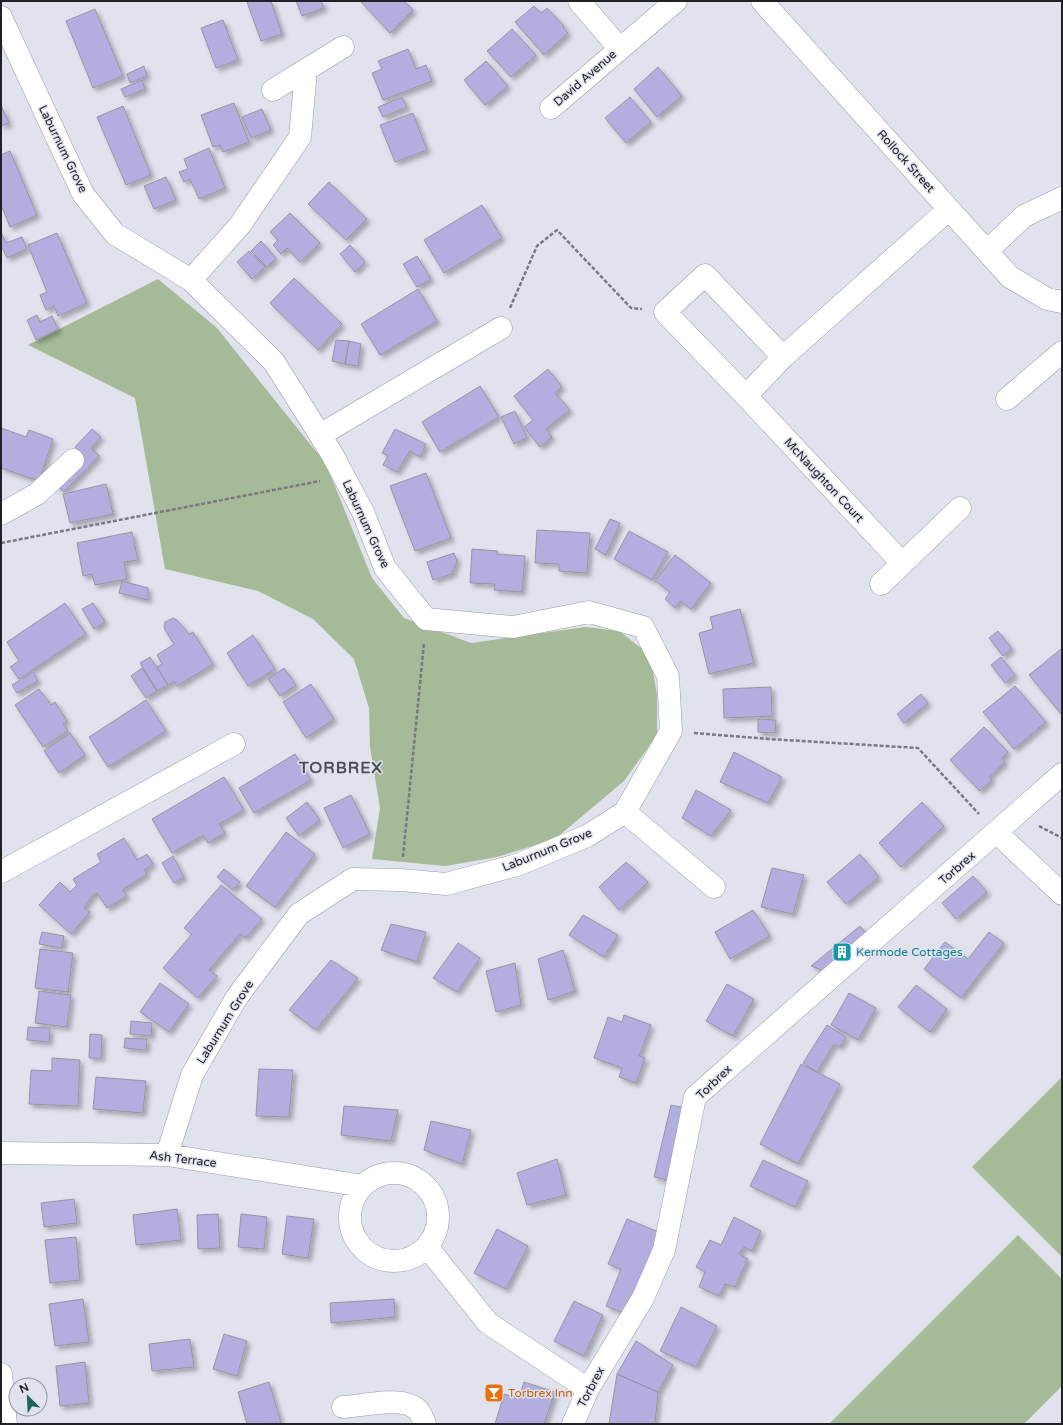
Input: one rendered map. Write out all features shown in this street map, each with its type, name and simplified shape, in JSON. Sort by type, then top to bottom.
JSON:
[{"type":"street","name":"David Avenue","points":[[579,1],[620,49]]},
{"type":"street","name":"David Avenue","points":[[551,108],[676,1]]},
{"type":"street","name":"Rollock Street","points":[[762,1],[1010,277],[1047,299],[1062,302]]},
{"type":"street","name":"Laburnum Grove","points":[[1,17],[84,194],[115,234],[191,280],[274,362],[320,435],[363,512],[385,568],[426,619]]},
{"type":"street","points":[[273,90],[343,47]]},
{"type":"street","points":[[191,280],[240,225],[300,137],[306,71]]},
{"type":"street","points":[[987,251],[1024,216],[1062,198]]},
{"type":"street","points":[[746,396],[783,357],[949,209]]},
{"type":"street","points":[[664,312],[705,275],[783,357]]},
{"type":"street","name":"McNaughton Court","points":[[664,312],[746,396],[902,564]]},
{"type":"street","points":[[320,435],[501,328]]},
{"type":"street","points":[[1007,400],[1062,352]]},
{"type":"street","points":[[1,514],[38,494],[73,460]]},
{"type":"street","points":[[881,584],[960,508]]},
{"type":"street","points":[[426,619],[513,627],[590,612],[643,627],[668,676],[671,731]]},
{"type":"street","name":"Laburnum Grove","points":[[167,1155],[192,1075],[237,997],[299,914],[353,879],[401,880],[446,884],[517,865],[587,836],[625,812],[671,731]]},
{"type":"street","points":[[1,872],[234,744]]},
{"type":"street","name":"Torbrex","points":[[573,1424],[588,1389],[643,1298],[664,1250],[694,1097],[997,833],[1062,774]]},
{"type":"street","points":[[625,812],[714,887]]},
{"type":"street","points":[[997,833],[1062,894]]},
{"type":"street","name":"Ash Terrace","points":[[1,1153],[167,1155],[363,1186]]},
{"type":"street","points":[[397,1172],[409,1175],[425,1185],[436,1200],[439,1212],[438,1225],[434,1237],[427,1247],[409,1258],[389,1260],[375,1256],[364,1249],[356,1238],[351,1224],[351,1210],[355,1197],[363,1186],[373,1178],[397,1172]]},
{"type":"street","points":[[427,1247],[488,1323],[588,1389]]},
{"type":"street","points":[[1,1374],[6,1424]]},
{"type":"street","points":[[343,1407],[393,1403],[409,1404],[420,1412],[425,1424]]},
{"type":"path","points":[[501,328],[537,246],[557,230],[631,308],[664,312]]},
{"type":"path","points":[[1,543],[343,476]]},
{"type":"path","points":[[401,880],[426,619]]},
{"type":"path","points":[[671,731],[769,739],[918,748],[997,833]]},
{"type":"green space","points":[[158,279],[217,328],[326,464],[372,578],[404,618],[471,643],[586,627],[619,631],[650,655],[657,695],[657,735],[624,781],[555,839],[497,857],[445,866],[372,859],[380,808],[370,747],[369,708],[354,659],[313,619],[258,591],[165,569],[135,398],[28,345]]},
{"type":"green space","points":[[1062,1077],[1062,1257],[972,1167]]},
{"type":"green space","points":[[1018,1235],[1062,1279],[1062,1386],[1024,1424],[829,1424]]},
{"type":"building","points":[[271,1],[282,34],[261,41],[247,2]]},
{"type":"building","points":[[296,1],[321,1],[324,8],[302,16]]},
{"type":"building","points":[[404,1],[413,10],[390,33],[361,2]]},
{"type":"building","points":[[534,6],[541,13],[547,8],[564,26],[563,27],[568,33],[544,55],[515,22]]},
{"type":"building","points":[[95,9],[123,76],[93,88],[66,21]]},
{"type":"building","points":[[223,20],[238,60],[216,68],[201,28]]},
{"type":"building","points":[[512,29],[536,55],[511,77],[487,51]]},
{"type":"building","points":[[408,49],[416,69],[426,65],[432,81],[383,100],[372,73],[382,69],[378,61]]},
{"type":"building","points":[[486,61],[508,86],[485,105],[464,80]]},
{"type":"building","points":[[144,66],[147,76],[130,83],[127,74]]},
{"type":"building","points":[[658,67],[682,96],[657,117],[634,89]]},
{"type":"building","points":[[142,80],[145,89],[125,97],[121,89]]},
{"type":"building","points":[[402,97],[407,107],[383,117],[378,107]]},
{"type":"building","points":[[630,97],[651,122],[626,143],[605,118]]},
{"type":"building","points":[[234,103],[249,142],[223,152],[220,145],[213,147],[201,115]]},
{"type":"building","points":[[1,105],[9,123],[1,126]]},
{"type":"building","points":[[123,106],[151,175],[126,185],[97,117]]},
{"type":"building","points":[[262,109],[271,130],[251,138],[242,117]]},
{"type":"building","points":[[413,113],[427,150],[395,162],[380,125]]},
{"type":"building","points":[[209,148],[225,188],[199,199],[190,179],[184,182],[179,172],[188,169],[184,159]]},
{"type":"building","points":[[10,151],[37,215],[10,227],[1,205],[1,155]]},
{"type":"building","points":[[166,177],[176,200],[154,209],[144,186]]},
{"type":"building","points":[[329,182],[367,219],[346,240],[308,204]]},
{"type":"building","points":[[482,205],[502,238],[444,273],[424,240]]},
{"type":"building","points":[[290,213],[320,243],[300,262],[287,248],[281,254],[273,245],[278,240],[270,232]]},
{"type":"building","points":[[1,232],[6,243],[22,237],[27,249],[7,258],[1,245]]},
{"type":"building","points":[[57,233],[87,303],[58,316],[54,306],[46,310],[40,295],[47,292],[28,245]]},
{"type":"building","points":[[261,241],[276,258],[267,267],[251,251]]},
{"type":"building","points":[[350,245],[365,262],[355,272],[340,254]]},
{"type":"building","points":[[249,251],[265,267],[252,279],[237,262]]},
{"type":"building","points":[[417,256],[431,279],[417,287],[403,264]]},
{"type":"building","points":[[294,278],[342,324],[318,350],[270,303]]},
{"type":"building","points":[[418,289],[437,321],[380,355],[361,324]]},
{"type":"building","points":[[37,315],[40,322],[52,316],[58,329],[36,340],[27,320]]},
{"type":"building","points":[[336,340],[349,341],[345,364],[332,361]]},
{"type":"building","points":[[349,341],[361,344],[358,366],[345,364]]},
{"type":"building","points":[[548,369],[562,387],[555,393],[570,410],[546,429],[552,437],[540,447],[524,427],[533,420],[514,396]]},
{"type":"building","points":[[480,386],[499,417],[440,452],[422,422]]},
{"type":"building","points":[[515,411],[527,438],[514,444],[501,417]]},
{"type":"building","points":[[1,428],[26,437],[29,430],[53,439],[39,481],[1,468]]},
{"type":"building","points":[[92,429],[101,437],[91,448],[99,456],[64,492],[55,484],[83,454],[75,447]]},
{"type":"building","points":[[395,429],[426,444],[420,457],[410,451],[397,472],[383,465],[388,456],[382,453]]},
{"type":"building","points":[[426,473],[451,538],[415,551],[390,486]]},
{"type":"building","points":[[106,484],[113,514],[70,523],[63,494]]},
{"type":"building","points":[[610,519],[620,523],[606,555],[595,549]]},
{"type":"building","points":[[537,530],[590,533],[587,573],[559,571],[559,564],[535,563]]},
{"type":"building","points":[[629,531],[668,552],[652,580],[614,559]]},
{"type":"building","points":[[132,532],[138,560],[124,562],[127,579],[95,585],[92,574],[83,576],[77,543]]},
{"type":"building","points":[[472,549],[498,551],[497,554],[525,556],[522,592],[494,590],[495,584],[470,583]]},
{"type":"building","points":[[454,553],[457,561],[452,574],[433,580],[427,562]]},
{"type":"building","points":[[675,555],[711,583],[691,609],[680,601],[675,608],[665,599],[670,592],[655,581]]},
{"type":"building","points":[[122,581],[148,588],[148,600],[119,593]]},
{"type":"building","points":[[65,603],[86,634],[19,679],[10,667],[19,661],[7,642]]},
{"type":"building","points":[[93,603],[105,622],[94,629],[82,609]]},
{"type":"building","points":[[740,609],[754,663],[709,674],[699,633],[713,629],[710,617]]},
{"type":"building","points":[[173,618],[177,620],[189,634],[193,632],[213,664],[177,686],[174,681],[168,685],[157,667],[162,664],[157,655],[174,644],[164,626],[165,622]]},
{"type":"building","points":[[998,631],[1012,649],[1003,656],[989,638]]},
{"type":"building","points":[[253,635],[275,669],[248,686],[227,653]]},
{"type":"building","points":[[1061,649],[1062,651],[1062,715],[1029,675]]},
{"type":"building","points":[[150,657],[168,685],[157,691],[140,663]]},
{"type":"building","points":[[1001,657],[1015,675],[1005,683],[991,665]]},
{"type":"building","points":[[142,668],[157,691],[146,698],[131,676]]},
{"type":"building","points":[[284,668],[296,685],[280,696],[268,679]]},
{"type":"building","points":[[33,672],[38,681],[17,693],[12,685]]},
{"type":"building","points":[[311,684],[334,719],[306,738],[283,702]]},
{"type":"building","points":[[1015,686],[1046,722],[1014,749],[983,712]]},
{"type":"building","points":[[771,687],[772,716],[724,718],[723,689]]},
{"type":"building","points":[[39,689],[51,705],[55,702],[67,721],[63,724],[68,731],[43,747],[15,705]]},
{"type":"building","points":[[921,694],[928,703],[904,723],[897,714]]},
{"type":"building","points":[[146,700],[166,731],[108,767],[89,737]]},
{"type":"building","points":[[758,719],[776,720],[775,733],[758,732]]},
{"type":"building","points":[[984,727],[1008,752],[1002,758],[1005,762],[989,777],[992,780],[980,791],[950,760]]},
{"type":"building","points":[[70,733],[85,755],[59,773],[44,751]]},
{"type":"building","points":[[734,752],[782,777],[768,803],[720,782]]},
{"type":"building","points":[[295,754],[311,780],[254,813],[239,788]]},
{"type":"building","points":[[224,777],[244,810],[219,824],[225,833],[208,843],[203,835],[172,853],[152,819]]},
{"type":"building","points":[[696,790],[731,810],[711,836],[682,818]]},
{"type":"building","points":[[351,795],[370,834],[343,848],[324,808]]},
{"type":"building","points":[[307,802],[320,820],[299,836],[286,818]]},
{"type":"building","points":[[922,802],[944,826],[901,867],[879,843]]},
{"type":"building","points":[[286,832],[315,854],[275,907],[246,886]]},
{"type":"building","points":[[124,838],[137,860],[147,854],[153,864],[144,870],[147,874],[122,890],[127,896],[107,908],[97,893],[92,896],[84,908],[90,912],[71,934],[39,905],[60,882],[70,892],[77,885],[73,879],[101,862],[97,854]]},
{"type":"building","points":[[860,854],[879,877],[846,904],[827,882]]},
{"type":"building","points":[[173,856],[184,877],[174,883],[162,863]]},
{"type":"building","points":[[626,862],[648,882],[619,910],[599,887]]},
{"type":"building","points":[[772,868],[804,875],[793,914],[761,907]]},
{"type":"building","points":[[224,869],[240,882],[233,890],[217,877]]},
{"type":"building","points":[[973,876],[987,892],[956,919],[942,903]]},
{"type":"building","points":[[221,885],[262,919],[245,938],[240,934],[209,970],[217,976],[198,998],[163,968],[192,934],[184,928]]},
{"type":"building","points":[[753,910],[770,936],[730,959],[715,932]]},
{"type":"building","points":[[583,915],[618,935],[604,957],[569,935]]},
{"type":"building","points":[[391,924],[426,932],[417,962],[381,950]]},
{"type":"building","name":"Kermode Cottages","points":[[860,926],[871,938],[831,974],[811,966]]},
{"type":"building","points":[[42,932],[64,936],[62,948],[39,944]]},
{"type":"building","points":[[989,932],[1004,943],[961,998],[924,969],[945,942],[968,959]]},
{"type":"building","points":[[458,943],[480,958],[457,992],[433,978]]},
{"type":"building","points":[[40,949],[73,953],[68,992],[35,988]]},
{"type":"building","points":[[563,950],[575,991],[548,1000],[538,959]]},
{"type":"building","points":[[331,960],[358,978],[316,1030],[289,1010]]},
{"type":"building","points":[[515,963],[521,1005],[496,1012],[486,971]]},
{"type":"building","points":[[160,983],[189,1004],[169,1032],[140,1012]]},
{"type":"building","points":[[727,984],[754,999],[733,1036],[706,1021]]},
{"type":"building","points":[[916,985],[947,1009],[930,1032],[898,1007]]},
{"type":"building","points":[[39,991],[71,995],[67,1027],[35,1023]]},
{"type":"building","points":[[849,993],[876,1008],[858,1040],[831,1025]]},
{"type":"building","points":[[624,1015],[651,1025],[639,1056],[645,1058],[636,1083],[619,1077],[622,1068],[594,1058],[608,1017],[622,1022]]},
{"type":"building","points":[[131,1021],[152,1023],[151,1036],[130,1034]]},
{"type":"building","points":[[827,1025],[846,1037],[840,1047],[834,1044],[817,1072],[803,1063]]},
{"type":"building","points":[[28,1027],[50,1028],[49,1042],[27,1040]]},
{"type":"building","points":[[90,1034],[102,1035],[101,1058],[89,1058]]},
{"type":"building","points":[[125,1038],[147,1039],[146,1050],[124,1048]]},
{"type":"building","points":[[52,1058],[80,1060],[78,1106],[29,1104],[31,1070],[52,1071]]},
{"type":"building","points":[[801,1064],[840,1084],[798,1164],[760,1144]]},
{"type":"building","points":[[259,1069],[293,1070],[289,1117],[256,1116]]},
{"type":"building","points":[[96,1077],[146,1081],[143,1113],[93,1109]]},
{"type":"building","points":[[671,1105],[685,1108],[668,1180],[654,1177]]},
{"type":"building","points":[[344,1106],[398,1110],[391,1141],[341,1135]]},
{"type":"building","points":[[431,1121],[471,1130],[462,1164],[424,1150]]},
{"type":"building","points":[[557,1159],[566,1195],[527,1205],[517,1173]]},
{"type":"building","points":[[763,1160],[808,1181],[795,1207],[750,1186]]},
{"type":"building","points":[[74,1199],[77,1223],[44,1227],[41,1203]]},
{"type":"building","points":[[177,1209],[181,1240],[136,1245],[133,1215]]},
{"type":"building","points":[[218,1214],[220,1248],[198,1249],[197,1215]]},
{"type":"building","points":[[241,1214],[267,1217],[264,1249],[238,1247]]},
{"type":"building","points":[[287,1216],[314,1219],[308,1258],[282,1254]]},
{"type":"building","points":[[734,1217],[761,1231],[752,1251],[744,1247],[739,1254],[748,1259],[735,1287],[725,1284],[719,1296],[699,1287],[705,1272],[696,1267],[710,1240],[721,1245]]},
{"type":"building","points":[[627,1219],[661,1233],[628,1315],[606,1306],[621,1269],[608,1264]]},
{"type":"building","points":[[497,1229],[528,1246],[506,1289],[474,1273]]},
{"type":"building","points":[[76,1237],[80,1280],[50,1283],[45,1240]]},
{"type":"building","points":[[83,1299],[89,1342],[55,1346],[49,1304]]},
{"type":"building","points":[[394,1299],[395,1317],[331,1323],[330,1303]]},
{"type":"building","points":[[574,1301],[603,1315],[584,1356],[554,1341]]},
{"type":"building","points":[[681,1307],[717,1326],[696,1367],[660,1351]]},
{"type":"building","points":[[224,1334],[247,1341],[237,1376],[213,1369]]},
{"type":"building","points":[[190,1339],[194,1367],[152,1371],[149,1344]]},
{"type":"building","points":[[636,1341],[673,1365],[658,1392],[617,1374]]},
{"type":"building","points":[[85,1362],[89,1403],[60,1406],[56,1366]]},
{"type":"building","points":[[617,1374],[658,1392],[655,1424],[609,1424]]},
{"type":"building","points":[[269,1382],[281,1423],[247,1424],[238,1392]]},
{"type":"building","points":[[524,1382],[555,1392],[544,1424],[495,1424],[504,1394],[519,1398]]},
{"type":"place","name":"Kermode Cottages","points":[[842,952]]},
{"type":"place","name":"Torbrex Inn","points":[[494,1393]]},
{"type":"district","name":"TORBREX","points":[[341,768]]}]
